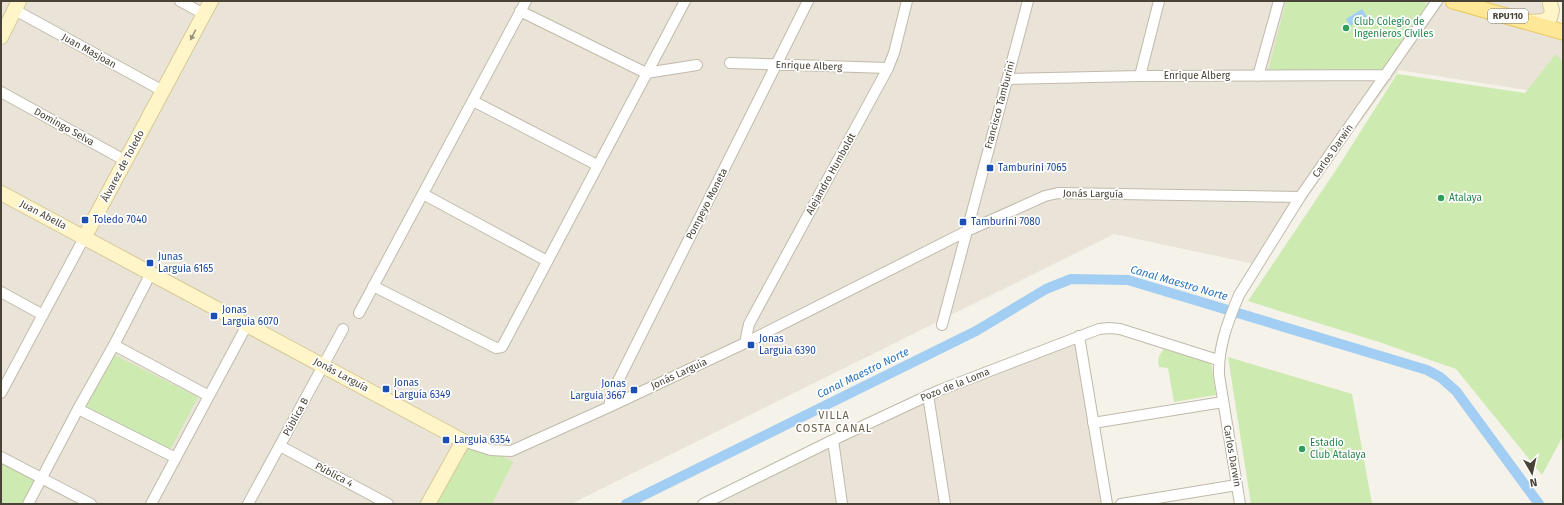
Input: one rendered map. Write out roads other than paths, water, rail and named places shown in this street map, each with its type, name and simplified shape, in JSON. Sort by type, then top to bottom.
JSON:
[{"type":"main road","name":"Álvarez de Toledo","points":[[84,238],[211,1]]},
{"type":"main road","name":"RPU110","points":[[1452,1],[1563,32]]},
{"type":"main road","points":[[1530,22],[1542,22],[1550,18],[1552,10],[1549,2]]},
{"type":"main road","points":[[1549,2],[1563,20]]},
{"type":"main road","points":[[1,37],[17,5]]},
{"type":"main road","name":"Juan Abella","points":[[1,193],[84,238]]},
{"type":"main road","name":"Jonás Larguía","points":[[84,238],[463,441]]},
{"type":"main road","points":[[428,504],[463,441]]},
{"type":"street","points":[[180,1],[204,14]]},
{"type":"street","points":[[359,313],[526,1]]},
{"type":"street","points":[[373,286],[496,348],[502,347],[685,1]]},
{"type":"street","name":"Pompeyo Moneta","points":[[609,408],[611,395],[808,1]]},
{"type":"street","name":"Alejandro Humboldt","points":[[744,343],[749,324],[888,68],[894,53],[907,1]]},
{"type":"street","name":"Francisco Tamburini","points":[[942,325],[1028,1]]},
{"type":"street","points":[[1140,76],[1159,1]]},
{"type":"street","points":[[1258,76],[1279,1]]},
{"type":"street","name":"Carlos Darwin","points":[[1240,504],[1223,402],[1218,360],[1224,336],[1235,305],[1239,295],[1300,197],[1437,1]]},
{"type":"street","name":"Juan Masjoan","points":[[17,5],[163,91]]},
{"type":"street","points":[[520,11],[646,73],[697,64]]},
{"type":"street","name":"Enrique Alberg","points":[[730,63],[888,68]]},
{"type":"street","name":"Enrique Alberg","points":[[1008,79],[1140,76],[1386,75]]},
{"type":"street","name":"Domingo Selva","points":[[1,92],[126,161]]},
{"type":"street","points":[[472,101],[597,165]]},
{"type":"street","name":"Jonás Larguía","points":[[463,441],[491,450],[511,451],[609,408],[744,343],[966,231],[1045,196],[1058,193],[1300,197]]},
{"type":"street","points":[[423,194],[547,261]]},
{"type":"street","name":"Álvarez de Toledo","points":[[1,393],[84,238]]},
{"type":"street","points":[[28,504],[151,273]]},
{"type":"street","points":[[1,292],[43,315]]},
{"type":"street","points":[[151,504],[247,325]]},
{"type":"street","name":"Pozo de la Loma","points":[[703,504],[928,395],[1079,336],[1104,328],[1120,329],[1218,360]]},
{"type":"street","name":"Pública B","points":[[248,504],[344,329]]},
{"type":"street","points":[[1079,336],[1107,504]]},
{"type":"street","points":[[114,345],[209,396]]},
{"type":"street","points":[[928,395],[945,504]]},
{"type":"street","points":[[1093,423],[1223,402]]},
{"type":"street","points":[[78,409],[176,458]]},
{"type":"street","points":[[833,440],[842,504]]},
{"type":"street","name":"Pública 4","points":[[280,446],[388,504]]},
{"type":"street","points":[[1,456],[91,504]]},
{"type":"street","points":[[1121,504],[1237,485]]},
{"type":"water","points":[[1362,9],[1367,17],[1350,26],[1346,19]]},
{"type":"waterway","name":"Canal Maestro Norte","points":[[626,504],[976,331],[1046,289],[1071,279],[1128,280],[1427,370],[1440,377],[1456,391],[1539,504]]},
{"type":"place","name":"Club Colegio de Ingenieros Civiles","points":[[1346,28]]},
{"type":"place","name":"Tamburini 7065","points":[[990,168]]},
{"type":"place","name":"Atalaya","points":[[1441,198]]},
{"type":"place","name":"Toledo 7040","points":[[85,220]]},
{"type":"place","name":"Tamburini 7080","points":[[963,222]]},
{"type":"place","name":"Junas Larguia 6165","points":[[150,263]]},
{"type":"place","name":"Jonas Larguia 6070","points":[[214,316]]},
{"type":"place","name":"Jonas Larguia 6390","points":[[751,345]]},
{"type":"place","name":"Jonas Larguía 6349","points":[[386,389]]},
{"type":"place","name":"Jonas Larguia 3667","points":[[634,390]]},
{"type":"place","name":"Larguia 6354","points":[[446,440]]},
{"type":"place","name":"Estadio Club Atalaya","points":[[1302,449]]},
{"type":"district","name":"VILLA COSTA CANAL","points":[[834,421]]}]
